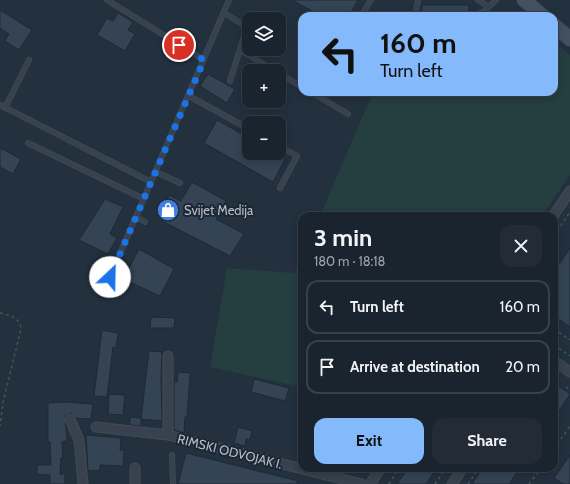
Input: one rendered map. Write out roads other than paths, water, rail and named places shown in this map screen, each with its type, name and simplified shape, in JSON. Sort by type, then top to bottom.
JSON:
[{"type":"main road","points":[[524,0],[538,12]]},
{"type":"main road","points":[[558,28],[570,39]]},
{"type":"street","points":[[556,212],[570,191]]},
{"type":"street","name":"RIMSKI ODVOJAK I.","points":[[168,356],[168,435]]},
{"type":"street","points":[[558,364],[570,372]]},
{"type":"street","points":[[70,419],[79,440],[83,484]]},
{"type":"street","name":"RIMSKI ODVOJAK I.","points":[[96,427],[168,435],[298,468]]},
{"type":"street","points":[[135,468],[135,484]]},
{"type":"street","name":"RIMSKI ODVOJAK I.","points":[[314,472],[362,484]]},
{"type":"street","points":[[370,484],[378,472]]},
{"type":"street","points":[[452,484],[460,472]]},
{"type":"lane","points":[[107,0],[204,60]]},
{"type":"lane","points":[[110,277],[229,0]]},
{"type":"lane","points":[[364,12],[371,0]]},
{"type":"lane","points":[[416,12],[418,0]]},
{"type":"lane","points":[[478,0],[490,7]]},
{"type":"lane","points":[[481,12],[490,7],[496,0]]},
{"type":"lane","points":[[224,12],[247,27],[230,81]]},
{"type":"lane","points":[[240,50],[263,64]]},
{"type":"lane","points":[[29,60],[2,106],[151,182]]},
{"type":"lane","points":[[286,77],[298,85]]},
{"type":"lane","points":[[189,96],[242,125]]},
{"type":"lane","points":[[318,96],[348,114]]},
{"type":"lane","points":[[28,143],[144,199]]},
{"type":"lane","points":[[280,188],[297,156],[286,150]]},
{"type":"lane","points":[[156,172],[180,183]]},
{"type":"lane","points":[[136,217],[145,222]]},
{"type":"lane","points":[[172,455],[173,484]]},
{"type":"place","name":"Svijet Medija","points":[[168,210]]}]
